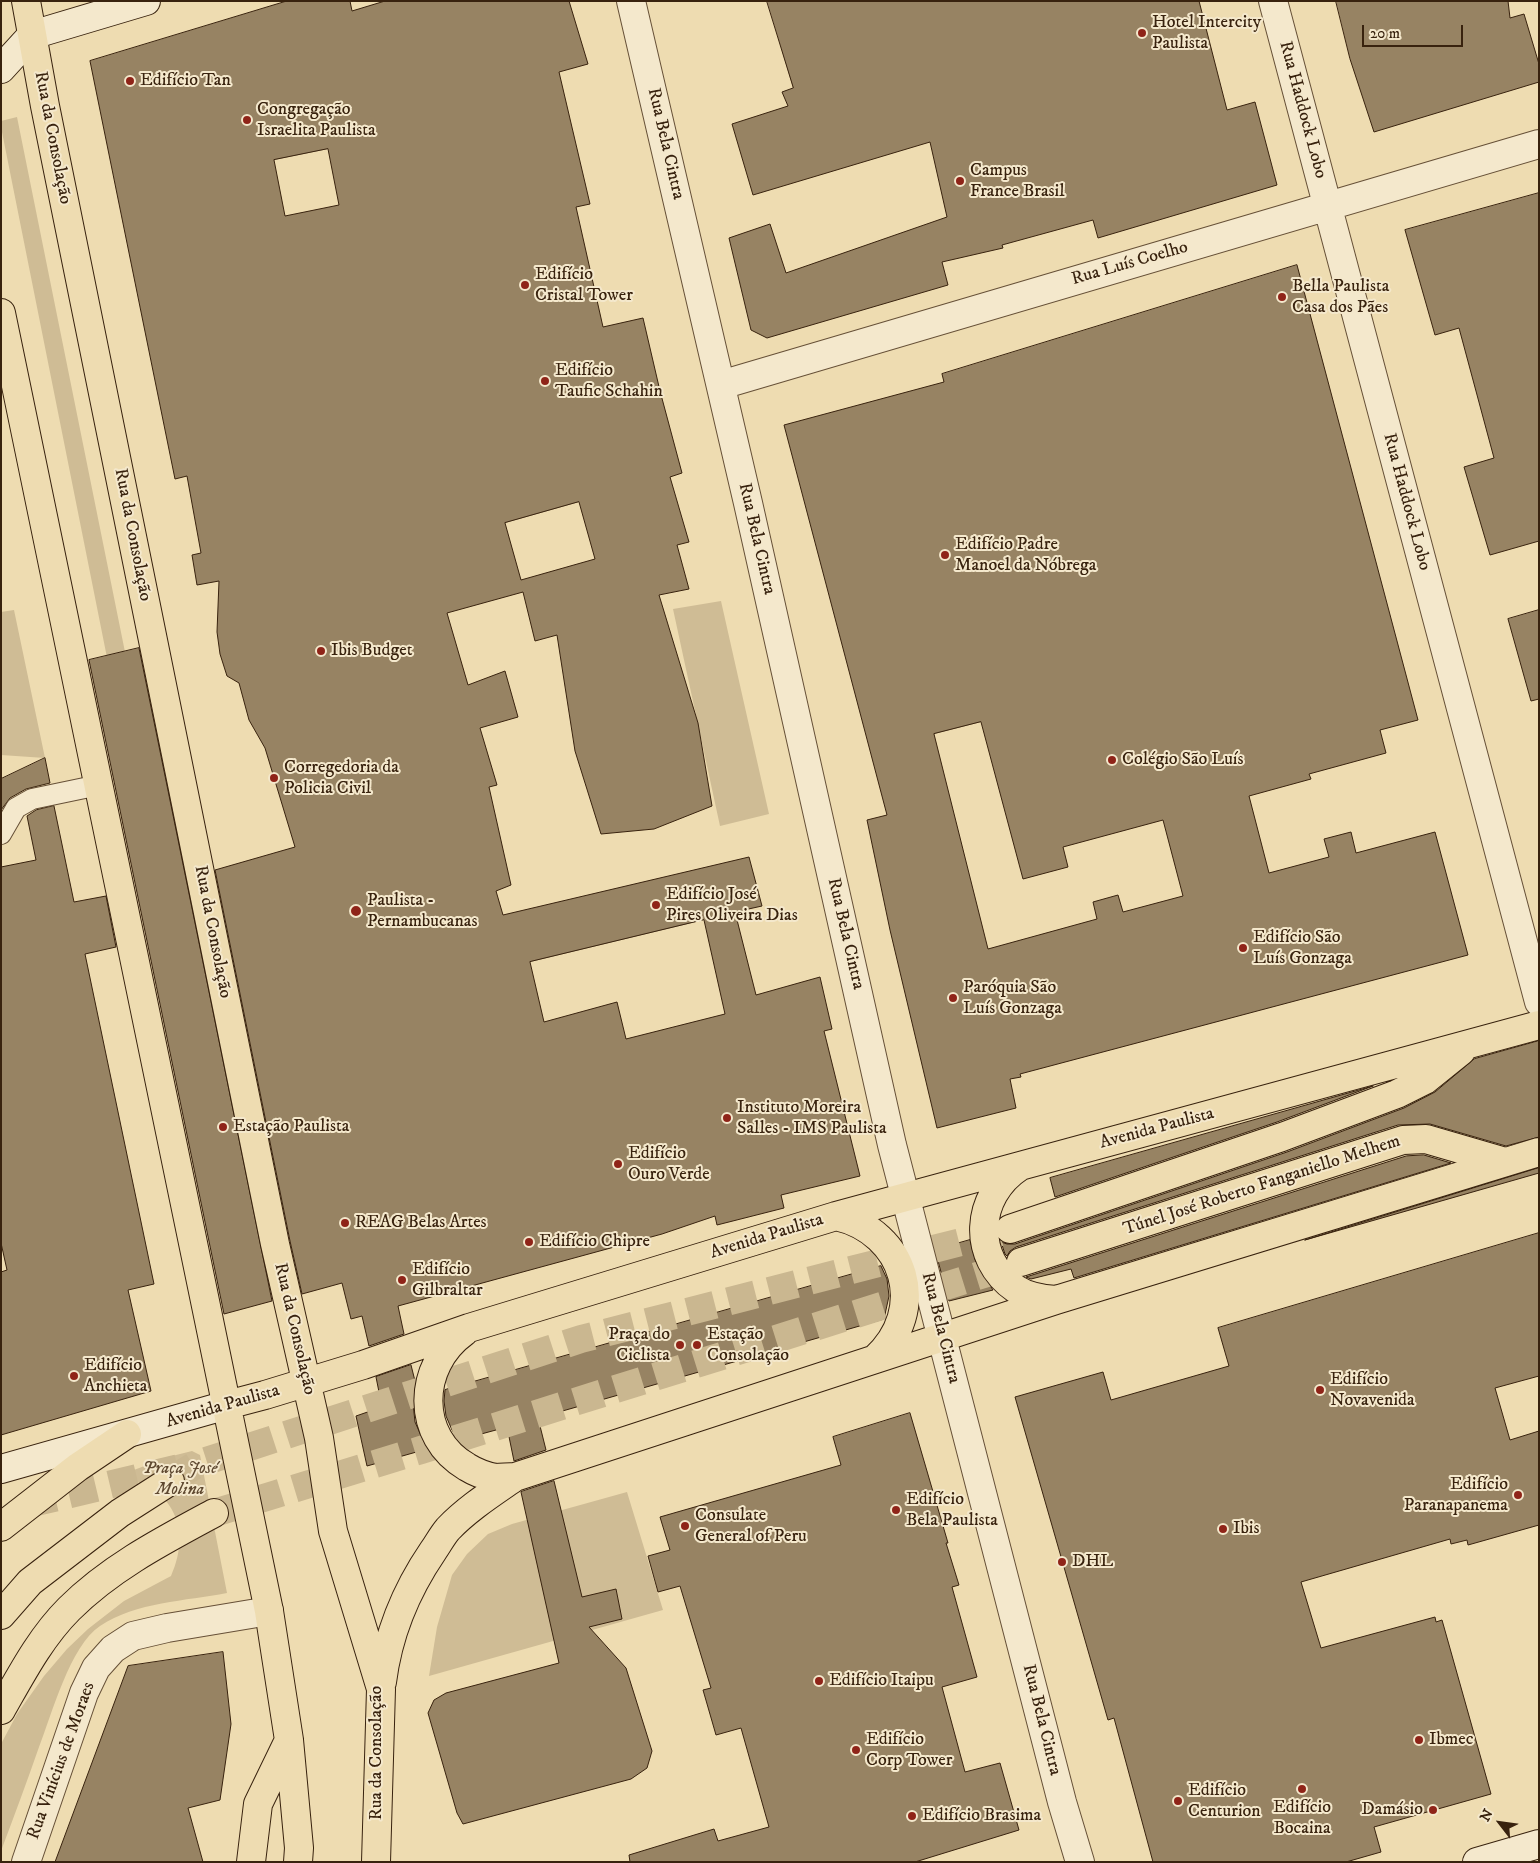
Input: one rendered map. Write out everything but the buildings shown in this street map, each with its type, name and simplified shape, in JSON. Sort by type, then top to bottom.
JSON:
[{"type":"main road","name":"Rua da Consolação","points":[[26,1],[273,1235],[319,1438],[333,1531],[381,1689],[376,1862]]},
{"type":"main road","points":[[1,313],[269,1611],[289,1740],[299,1848],[298,1862]]},
{"type":"main road","name":"Avenida Paulista","points":[[227,1405],[363,1364],[469,1328],[836,1216],[1539,1025]]},
{"type":"main road","points":[[1010,1229],[1282,1137],[1397,1094],[1425,1080],[1470,1044]]},
{"type":"main road","name":"Túnel José Roberto Fanganiello Melhem","points":[[1021,1262],[1403,1140],[1426,1138],[1504,1162]]},
{"type":"main road","points":[[469,1328],[445,1349],[436,1363],[430,1378],[428,1394],[432,1425],[447,1451],[460,1462],[476,1472],[495,1478],[515,1477],[1056,1300],[1539,1152]]},
{"type":"main road","points":[[1020,1166],[1003,1180],[990,1199],[984,1222],[986,1244],[994,1265],[1008,1283],[1017,1290],[1030,1295],[1056,1300]]},
{"type":"main road","points":[[836,1216],[856,1222],[875,1233],[886,1244],[895,1258],[903,1278],[905,1300],[901,1321],[891,1342],[875,1359]]},
{"type":"main road","points":[[1,1527],[78,1466],[127,1434]]},
{"type":"main road","points":[[381,1689],[384,1660],[392,1631],[415,1577],[448,1530],[484,1498],[515,1477]]},
{"type":"main road","points":[[1,1615],[30,1582],[120,1513],[170,1481]]},
{"type":"main road","points":[[1,1710],[40,1644],[68,1610],[105,1577],[153,1546],[214,1514]]},
{"type":"main road","points":[[251,1862],[258,1804],[289,1740]]},
{"type":"street","points":[[1,69],[32,35],[146,1]]},
{"type":"street","name":"Rua Bela Cintra","points":[[632,1],[721,385],[890,1135],[1060,1794],[1080,1862]]},
{"type":"street","name":"Rua Haddock Lobo","points":[[1273,1],[1539,1002]]},
{"type":"street","name":"Rua Luís Coelho","points":[[721,385],[1539,144]]},
{"type":"street","name":"Avenida Paulista","points":[[1,1470],[227,1405]]},
{"type":"street","name":"Rua Vinícius de Moraes","points":[[26,1862],[84,1693],[96,1668],[113,1650],[133,1636],[167,1628],[269,1611]]},
{"type":"street","points":[[1477,1862],[1539,1844]]},
{"type":"lane","points":[[1,834],[16,808],[32,799],[99,785]]},
{"type":"green space","points":[[17,117],[211,1078],[192,1083],[1,127],[1,121]]},
{"type":"green space","points":[[721,601],[769,814],[720,826],[673,609]]},
{"type":"green space","points":[[14,610],[45,758],[1,755],[1,612]]},
{"type":"green space","name":"Praça José Molina","points":[[192,1451],[200,1455],[227,1593],[145,1607],[114,1618],[100,1626],[89,1636],[71,1664],[56,1699],[1,1851],[1,1744],[17,1714],[44,1676],[67,1649],[88,1629],[124,1601],[171,1576],[177,1558],[180,1540],[178,1524],[172,1509],[162,1497],[149,1487],[133,1481],[113,1478],[168,1457]]},
{"type":"green space","points":[[627,1492],[663,1610],[429,1676],[437,1627],[452,1575],[467,1554],[488,1534],[512,1524]]},
{"type":"tunnel","points":[[170,1481],[197,1464],[581,1339],[1008,1230]]},
{"type":"tunnel","points":[[214,1513],[1019,1263]]},
{"type":"tunnel","points":[[28,1504],[188,1466]]},
{"type":"place","name":"Hotel Intercity Paulista","points":[[1142,33]]},
{"type":"place","name":"Edifício Tan","points":[[130,81]]},
{"type":"place","name":"Congregação Israelita Paulista","points":[[247,120]]},
{"type":"place","name":"Campus France Brasil","points":[[960,181]]},
{"type":"place","name":"Edifício Cristal Tower","points":[[525,285]]},
{"type":"place","name":"Bella Paulista Casa dos Pães","points":[[1282,297]]},
{"type":"place","name":"Edifício Taufic Schahin","points":[[545,381]]},
{"type":"place","name":"Edifício Padre Manoel da Nóbrega","points":[[945,555]]},
{"type":"place","name":"Ibis Budget","points":[[321,651]]},
{"type":"place","name":"Colégio São Luís","points":[[1112,760]]},
{"type":"place","name":"Corregedoria da Policia Civil","points":[[274,778]]},
{"type":"place","name":"Edifício José Pires Oliveira Dias","points":[[656,905]]},
{"type":"place","name":"Paulista - Pernambucanas","points":[[356,911]]},
{"type":"place","name":"Edifício São Luís Gonzaga","points":[[1243,948]]},
{"type":"place","name":"Paróquia São Luís Gonzaga","points":[[953,998]]},
{"type":"place","name":"Instituto Moreira Salles - IMS Paulista","points":[[727,1118]]},
{"type":"place","name":"Estação Paulista","points":[[223,1127]]},
{"type":"place","name":"Edifício Ouro Verde","points":[[618,1164]]},
{"type":"place","name":"REAG Belas Artes","points":[[345,1223]]},
{"type":"place","name":"Edifício Chipre","points":[[529,1242]]},
{"type":"place","name":"Edifício Gilbraltar","points":[[402,1280]]},
{"type":"place","name":"Praça do Ciclista","points":[[680,1345]]},
{"type":"place","name":"Estação Consolação","points":[[697,1345]]},
{"type":"place","name":"Edifício Anchieta","points":[[74,1376]]},
{"type":"place","name":"Edifício Novavenida","points":[[1320,1390]]},
{"type":"place","name":"Edifício Paranapanema","points":[[1518,1495]]},
{"type":"place","name":"Edifício Bela Paulista","points":[[896,1510]]},
{"type":"place","name":"Consulate General of Peru","points":[[685,1526]]},
{"type":"place","name":"Ibis","points":[[1223,1529]]},
{"type":"place","name":"DHL","points":[[1062,1562]]},
{"type":"place","name":"Edifício Itaipu","points":[[819,1681]]},
{"type":"place","name":"Ibmec","points":[[1419,1740]]},
{"type":"place","name":"Edifício Corp Tower","points":[[856,1750]]},
{"type":"place","name":"Edifício Bocaina","points":[[1302,1789]]},
{"type":"place","name":"Edifício Centurion","points":[[1178,1801]]},
{"type":"place","name":"Damásio","points":[[1433,1810]]},
{"type":"place","name":"Edifício Brasima","points":[[912,1816]]}]
